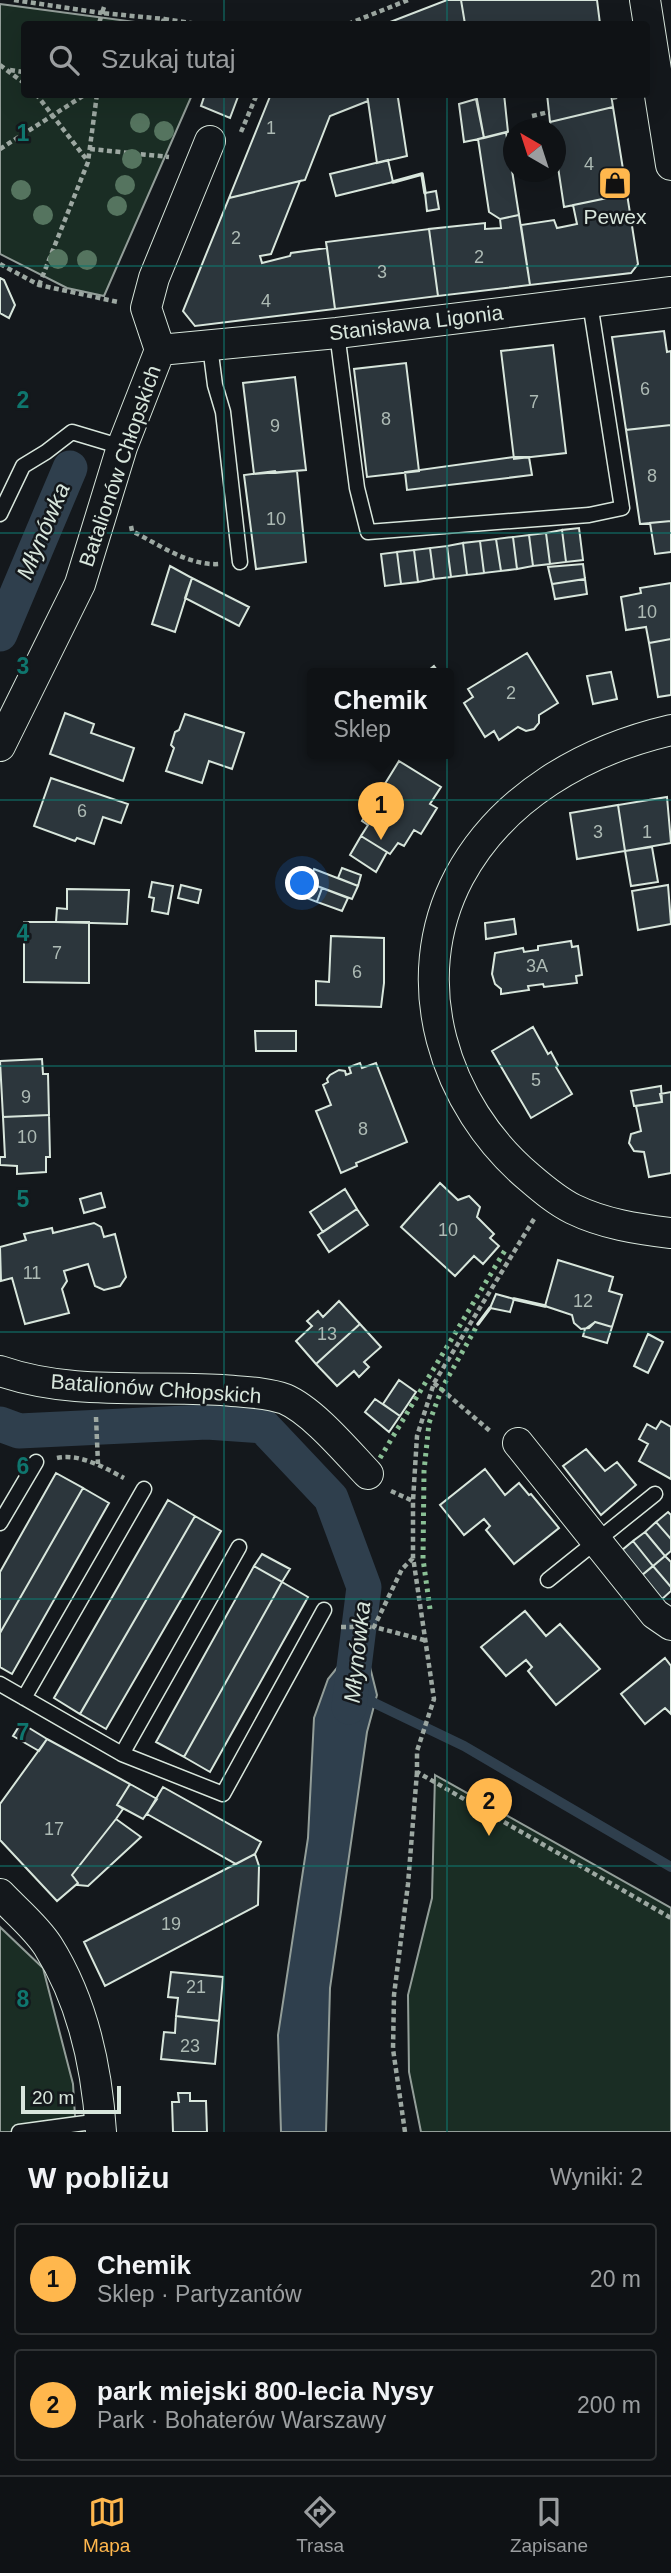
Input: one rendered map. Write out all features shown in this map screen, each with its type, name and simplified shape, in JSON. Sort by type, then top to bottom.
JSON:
[{"type":"street","points":[[645,0],[648,21]]},
{"type":"street","points":[[650,32],[671,165]]},
{"type":"street","points":[[146,308],[154,278],[206,151]]},
{"type":"street","name":"Stanisława Ligonia","points":[[160,350],[337,333],[671,292]]},
{"type":"street","name":"Batalionów Chłopskich","points":[[0,746],[80,584],[122,447],[160,350],[146,308]]},
{"type":"street","points":[[671,730],[641,737],[595,755],[559,774],[521,800],[479,848],[459,877],[436,941],[434,988],[438,1025],[452,1076],[481,1128],[517,1167],[549,1194],[573,1209],[606,1222],[671,1233]]},
{"type":"street","name":"Batalionów Chłopskich","points":[[0,1371],[38,1381],[73,1386],[250,1392],[286,1400],[317,1422],[368,1474]]},
{"type":"street","points":[[518,1443],[655,1614],[671,1625]]},
{"type":"street","points":[[0,1894],[46,1943],[71,1989],[87,2043],[100,2127]]},
{"type":"lane","points":[[337,333],[357,488],[368,532],[589,515],[622,508],[590,303]]},
{"type":"lane","points":[[210,346],[215,385],[223,412],[240,562]]},
{"type":"lane","points":[[0,513],[23,466],[72,432],[122,447]]},
{"type":"lane","points":[[0,1523],[36,1462]]},
{"type":"lane","points":[[24,1698],[144,1489]]},
{"type":"lane","points":[[548,1580],[655,1494]]},
{"type":"lane","points":[[122,1754],[239,1547]]},
{"type":"lane","points":[[0,1684],[122,1754],[223,1794],[324,1610]]},
{"type":"lane","points":[[19,2132],[100,2127]]},
{"type":"path","points":[[14,0],[103,10],[158,21]]},
{"type":"path","points":[[356,21],[408,0]]},
{"type":"path","points":[[100,21],[103,10]]},
{"type":"path","points":[[0,65],[21,80]]},
{"type":"path","points":[[9,70],[21,72]]},
{"type":"path","points":[[39,98],[88,162]]},
{"type":"path","points":[[0,149],[80,98]]},
{"type":"path","points":[[39,285],[88,162],[96,98]]},
{"type":"path","points":[[532,116],[549,113]]},
{"type":"path","points":[[90,149],[206,151]]},
{"type":"path","points":[[0,264],[39,285],[146,308]]},
{"type":"path","points":[[103,508],[131,519],[132,531],[183,557],[206,565],[240,562]]},
{"type":"path","points":[[405,2132],[393,2049],[394,1995],[408,1884],[417,1751],[434,1699],[413,1557],[417,1436],[434,1383],[549,1194]]},
{"type":"path","points":[[434,1383],[499,1440],[518,1443]]},
{"type":"path","points":[[96,1405],[98,1464]]},
{"type":"path","points":[[36,1462],[64,1457],[98,1464],[144,1489]]},
{"type":"path","points":[[374,1627],[402,1569],[413,1557]]},
{"type":"path","points":[[342,1626],[374,1627],[424,1640]]},
{"type":"path","points":[[417,1772],[671,1918]]},
{"type":"green space","points":[[0,4],[128,21],[21,21],[21,98],[191,98],[104,296],[67,288],[0,254]]},
{"type":"green space","points":[[435,1775],[671,1908],[671,2132],[421,2132],[409,2072],[408,1995],[432,1898]]},
{"type":"green space","points":[[0,1927],[43,1968],[73,2084],[76,2132],[0,2132]]},
{"type":"water","points":[[345,1658],[370,1667],[377,1695],[367,1732],[330,1988],[326,2132],[281,2132],[278,2035],[308,1838],[314,1718],[328,1679]]},
{"type":"building","points":[[447,0],[461,0],[464,21],[393,21]]},
{"type":"building","points":[[461,0],[597,0],[600,21],[464,21]]},
{"type":"building","points":[[204,98],[238,98],[230,118],[201,106]]},
{"type":"building","points":[[269,98],[368,98],[368,101],[330,116],[305,180],[229,198]]},
{"type":"building","points":[[368,98],[398,98],[407,156],[377,163]]},
{"type":"building","points":[[477,98],[504,98],[507,119],[503,119],[503,133],[484,138]]},
{"type":"building","points":[[547,98],[612,98],[613,107],[563,119],[550,119]]},
{"type":"building","points":[[476,99],[484,138],[464,142],[459,104]]},
{"type":"building","points":[[613,107],[627,194],[564,207],[560,182],[566,182],[566,119],[563,119]]},
{"type":"building","points":[[503,133],[503,182],[514,182],[519,215],[500,219],[489,212],[478,139]]},
{"type":"building","points":[[388,160],[393,182],[336,196],[330,174]]},
{"type":"building","points":[[300,181],[271,254],[260,256],[262,263],[290,256],[291,253],[327,248],[335,309],[195,326],[183,311],[229,198]]},
{"type":"building","points":[[436,191],[439,209],[427,211],[425,193]]},
{"type":"building","points":[[627,194],[638,264],[631,273],[530,285],[521,225],[554,220],[557,228],[577,224],[573,205]]},
{"type":"building","points":[[519,215],[530,285],[438,296],[429,229],[485,223],[485,229],[501,228],[500,219]]},
{"type":"building","points":[[429,229],[438,296],[335,309],[326,242]]},
{"type":"building","points":[[0,278],[4,280],[15,305],[9,318],[0,313]]},
{"type":"building","points":[[664,331],[667,352],[671,351],[671,425],[626,430],[612,337]]},
{"type":"building","points":[[553,345],[566,453],[514,459],[501,351]]},
{"type":"building","points":[[406,363],[419,471],[367,477],[354,369]]},
{"type":"building","points":[[295,377],[306,470],[254,474],[243,383]]},
{"type":"building","points":[[671,425],[671,521],[640,524],[626,430]]},
{"type":"building","points":[[529,457],[532,475],[407,490],[405,472]]},
{"type":"building","points":[[297,471],[306,562],[256,569],[244,475]]},
{"type":"building","points":[[671,521],[671,552],[655,554],[650,523]]},
{"type":"building","points":[[579,528],[583,560],[566,562],[562,530]]},
{"type":"building","points":[[562,530],[566,562],[550,564],[546,533]]},
{"type":"building","points":[[546,533],[550,564],[533,566],[529,535]]},
{"type":"building","points":[[529,535],[533,566],[517,569],[513,537]]},
{"type":"building","points":[[513,537],[517,569],[501,571],[496,539]]},
{"type":"building","points":[[496,539],[501,571],[484,573],[480,541]]},
{"type":"building","points":[[480,541],[484,573],[467,575],[463,543]]},
{"type":"building","points":[[463,543],[467,575],[451,577],[447,546]]},
{"type":"building","points":[[447,546],[451,577],[434,579],[430,548]]},
{"type":"building","points":[[430,548],[434,579],[418,582],[414,550]]},
{"type":"building","points":[[414,550],[418,582],[401,584],[397,552]]},
{"type":"building","points":[[397,552],[401,584],[385,586],[381,554]]},
{"type":"building","points":[[583,564],[585,579],[552,584],[548,567]]},
{"type":"building","points":[[170,566],[192,578],[175,632],[152,624]]},
{"type":"building","points":[[192,578],[249,607],[239,626],[185,598]]},
{"type":"building","points":[[585,579],[587,594],[555,599],[552,584]]},
{"type":"building","points":[[671,583],[671,639],[649,643],[646,627],[626,630],[621,597],[641,593],[640,588]]},
{"type":"building","points":[[671,639],[671,695],[658,697],[649,643]]},
{"type":"building","points":[[527,653],[558,703],[539,715],[539,723],[534,729],[526,731],[518,727],[499,740],[494,731],[485,737],[464,703],[473,697],[468,689]]},
{"type":"building","points":[[611,672],[617,699],[593,704],[587,676]]},
{"type":"building","points":[[65,713],[94,724],[91,733],[134,748],[123,781],[50,754]]},
{"type":"building","points":[[185,714],[244,733],[232,769],[209,761],[202,783],[166,771],[174,748],[171,745],[175,732],[179,730]]},
{"type":"building","points":[[399,761],[441,787],[430,804],[437,808],[421,834],[414,830],[404,846],[398,843],[390,854],[361,836],[368,825],[362,821]]},
{"type":"building","points":[[51,778],[128,804],[121,823],[103,817],[94,844],[77,838],[75,841],[34,826]]},
{"type":"building","points":[[667,797],[671,843],[625,851],[618,805]]},
{"type":"building","points":[[618,805],[625,851],[577,859],[570,813]]},
{"type":"building","points":[[361,836],[387,852],[376,872],[350,855]]},
{"type":"building","points":[[652,847],[658,882],[631,886],[625,851]]},
{"type":"building","points":[[342,868],[361,875],[358,886],[338,878]]},
{"type":"building","points":[[314,869],[358,886],[352,899],[309,883]]},
{"type":"building","points":[[152,882],[173,886],[168,914],[152,911],[154,898],[149,897]]},
{"type":"building","points":[[309,883],[322,888],[317,902],[304,897]]},
{"type":"building","points":[[181,885],[201,890],[198,903],[178,898]]},
{"type":"building","points":[[668,885],[671,924],[638,930],[632,891]]},
{"type":"building","points":[[322,888],[348,898],[342,911],[317,902]]},
{"type":"building","points":[[67,889],[129,890],[127,924],[56,922],[57,908],[67,909]]},
{"type":"building","points":[[514,919],[516,934],[486,939],[485,923]]},
{"type":"building","points":[[24,922],[89,922],[89,983],[24,982]]},
{"type":"building","points":[[331,936],[384,938],[381,1007],[316,1005],[316,981],[329,982]]},
{"type":"building","points":[[571,941],[572,947],[578,946],[582,975],[576,976],[577,983],[528,986],[529,990],[501,994],[492,974],[495,953],[523,948],[524,952],[538,950],[538,946]]},
{"type":"building","points":[[533,1027],[548,1054],[551,1052],[558,1065],[556,1067],[572,1094],[531,1118],[492,1051]]},
{"type":"building","points":[[255,1031],[296,1031],[296,1051],[256,1051]]},
{"type":"building","points":[[42,1059],[43,1074],[48,1074],[49,1115],[3,1117],[0,1061]]},
{"type":"building","points":[[360,1063],[362,1068],[376,1063],[407,1142],[356,1163],[357,1166],[341,1173],[316,1111],[331,1105],[323,1085],[328,1082],[330,1075],[339,1070],[345,1071],[346,1075],[351,1073],[349,1067]]},
{"type":"building","points":[[661,1086],[662,1102],[634,1106],[631,1091]]},
{"type":"building","points":[[671,1092],[671,1173],[649,1177],[644,1152],[634,1151],[629,1143],[631,1134],[641,1131],[636,1106],[662,1102],[660,1094]]},
{"type":"building","points":[[49,1115],[50,1157],[46,1157],[46,1172],[17,1174],[17,1166],[0,1165],[0,1157],[5,1157],[3,1117]]},
{"type":"building","points":[[440,1183],[458,1200],[469,1196],[480,1207],[477,1217],[494,1234],[490,1238],[499,1246],[483,1264],[474,1256],[455,1276],[401,1227]]},
{"type":"building","points":[[345,1189],[357,1209],[323,1232],[310,1212]]},
{"type":"building","points":[[101,1193],[105,1207],[84,1213],[80,1199]]},
{"type":"building","points":[[357,1209],[368,1225],[329,1252],[318,1235]]},
{"type":"building","points":[[94,1223],[101,1227],[104,1237],[115,1234],[126,1277],[120,1286],[104,1290],[95,1286],[88,1264],[64,1271],[67,1281],[62,1289],[69,1313],[25,1324],[12,1278],[1,1281],[0,1247],[26,1240],[24,1234],[52,1228],[53,1233]]},
{"type":"building","points":[[558,1260],[613,1277],[609,1291],[622,1295],[612,1327],[595,1322],[589,1328],[581,1329],[574,1323],[572,1315],[545,1306]]},
{"type":"building","points":[[496,1294],[514,1299],[510,1312],[490,1308]]},
{"type":"building","points":[[339,1301],[360,1324],[316,1364],[296,1341],[312,1326],[307,1321],[318,1311],[323,1317]]},
{"type":"building","points":[[595,1322],[612,1327],[607,1343],[583,1336],[585,1329]]},
{"type":"building","points":[[360,1324],[381,1347],[364,1362],[369,1367],[359,1377],[354,1371],[337,1386],[316,1364]]},
{"type":"building","points":[[648,1334],[663,1342],[648,1373],[634,1366]]},
{"type":"building","points":[[399,1380],[416,1392],[400,1416],[383,1404]]},
{"type":"building","points":[[375,1399],[400,1416],[389,1432],[365,1412]]},
{"type":"building","points":[[661,1421],[671,1427],[671,1479],[639,1461],[648,1444],[639,1439],[647,1424],[656,1429]]},
{"type":"building","points":[[586,1449],[605,1471],[617,1462],[636,1485],[601,1515],[563,1466]]},
{"type":"building","points":[[485,1469],[505,1495],[519,1483],[559,1528],[514,1564],[486,1530],[490,1526],[484,1519],[464,1535],[440,1505]]},
{"type":"building","points":[[56,1473],[83,1488],[0,1633],[0,1572]]},
{"type":"building","points":[[83,1488],[109,1503],[12,1674],[0,1667],[0,1633]]},
{"type":"building","points":[[168,1500],[195,1516],[80,1714],[54,1698]]},
{"type":"building","points":[[668,1512],[671,1515],[671,1539],[656,1522]]},
{"type":"building","points":[[195,1516],[221,1531],[106,1729],[80,1714]]},
{"type":"building","points":[[656,1522],[671,1539],[671,1551],[665,1556],[645,1532]]},
{"type":"building","points":[[645,1532],[665,1556],[653,1566],[633,1541]]},
{"type":"building","points":[[633,1541],[653,1566],[641,1576],[621,1551]]},
{"type":"building","points":[[262,1554],[290,1569],[282,1582],[254,1566]]},
{"type":"building","points":[[665,1556],[671,1562],[671,1587],[653,1566]]},
{"type":"building","points":[[254,1566],[282,1582],[184,1757],[156,1742]]},
{"type":"building","points":[[653,1566],[671,1587],[671,1591],[661,1600],[641,1576]]},
{"type":"building","points":[[282,1582],[308,1597],[210,1772],[184,1757]]},
{"type":"building","points":[[525,1611],[546,1636],[560,1624],[600,1669],[556,1705],[528,1671],[532,1667],[526,1660],[506,1676],[481,1647]]},
{"type":"building","points":[[665,1658],[671,1666],[671,1714],[665,1708],[645,1724],[621,1694]]},
{"type":"building","points":[[21,1723],[47,1739],[39,1751],[13,1736]]},
{"type":"building","points":[[47,1739],[130,1784],[117,1805],[123,1809],[72,1875],[78,1883],[57,1901],[0,1840],[0,1804]]},
{"type":"building","points":[[130,1784],[157,1799],[143,1819],[117,1805]]},
{"type":"building","points":[[163,1787],[261,1842],[255,1854],[236,1864],[147,1814]]},
{"type":"building","points":[[116,1819],[141,1837],[88,1886],[77,1885],[72,1875]]},
{"type":"building","points":[[255,1854],[259,1866],[258,1905],[105,1986],[84,1942]]},
{"type":"building","points":[[171,1972],[223,1977],[219,2021],[176,2016],[178,1998],[168,1997]]},
{"type":"building","points":[[176,2016],[219,2021],[215,2064],[161,2059],[164,2032],[175,2033]]},
{"type":"building","points":[[178,2093],[190,2093],[190,2101],[206,2101],[207,2132],[173,2132],[172,2102],[179,2102]]},
{"type":"waterway","name":"Młynówka","points":[[0,634],[70,468]]},
{"type":"waterway","name":"Młynówka","points":[[0,1424],[19,1431],[207,1422],[263,1426],[331,1498],[364,1587],[349,1707]]},
{"type":"waterway","points":[[364,1698],[464,1746],[671,1867]]},
{"type":"hedge","points":[[380,1458],[507,1247]]},
{"type":"hedge","points":[[430,1609],[423,1559],[424,1471],[429,1423],[442,1388],[478,1324]]},
{"type":"wall","points":[[393,182],[422,174],[425,193]]},
{"type":"wall","points":[[514,1299],[545,1306]]},
{"type":"wall","points":[[478,1324],[490,1308]]},
{"type":"place","name":"Pewex","points":[[615,183]]},
{"type":"place","name":"Chemik","points":[[381,840]]},
{"type":"place","name":"park miejski 800-lecia Nysy","points":[[489,1836]]}]
